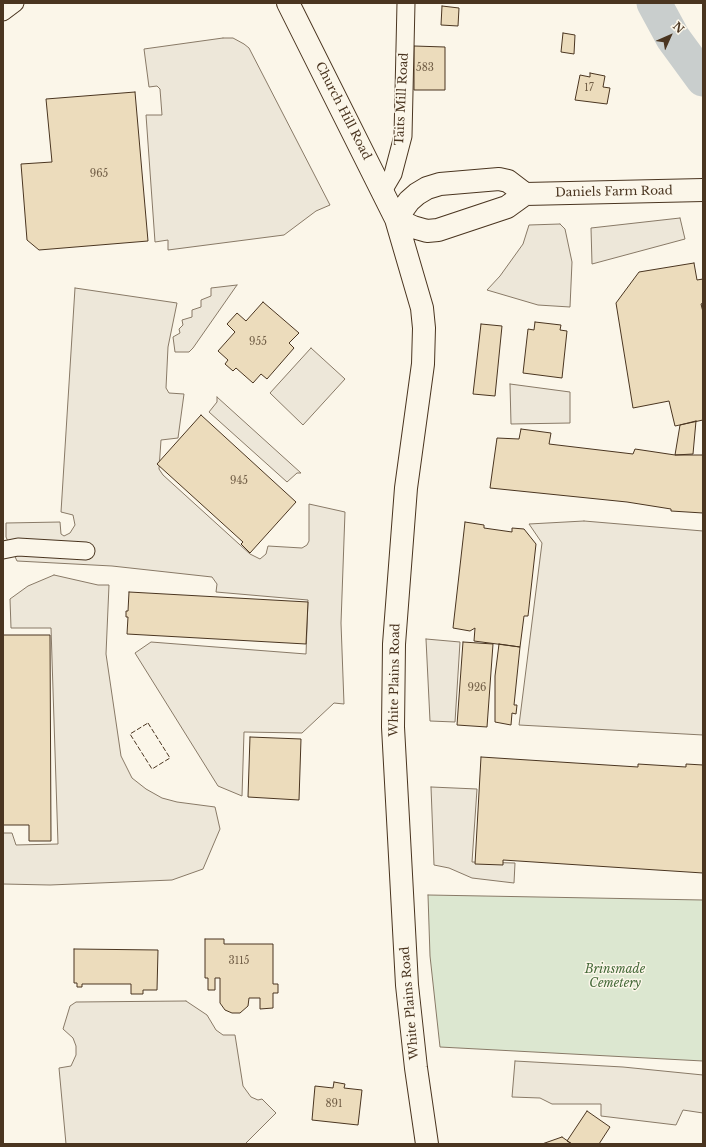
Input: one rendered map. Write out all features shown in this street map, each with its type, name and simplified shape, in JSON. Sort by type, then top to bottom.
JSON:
[{"type":"main road","name":"Church Hill Road","points":[[288,3],[396,219]]},
{"type":"main road","points":[[499,179],[508,181],[525,194],[507,207],[438,230],[427,231],[413,227],[396,219],[409,201],[417,194],[427,188],[440,184],[499,179]]},
{"type":"main road","name":"Daniels Farm Road","points":[[525,194],[703,190]]},
{"type":"main road","name":"White Plains Road","points":[[396,219],[417,286],[424,328],[420,391],[406,488],[402,532],[394,644],[393,727],[407,985],[416,1068],[427,1144]]},
{"type":"street","points":[[3,12],[15,3]]},
{"type":"street","name":"Taits Mill Road","points":[[383,191],[393,174],[403,136],[406,3]]},
{"type":"street","points":[[3,550],[18,548],[86,551]]},
{"type":"green space","name":"Brinsmade Cemetery","points":[[428,895],[703,900],[703,1061],[440,1047],[430,956]]},
{"type":"shaded area","points":[[223,38],[233,38],[249,48],[330,205],[316,211],[284,235],[168,250],[168,240],[155,242],[146,115],[162,115],[160,89],[157,86],[149,87],[144,49]]},
{"type":"shaded area","points":[[680,218],[685,239],[592,264],[591,228]]},
{"type":"shaded area","points":[[560,224],[565,229],[572,262],[570,307],[538,305],[487,290],[500,276],[523,244],[529,225]]},
{"type":"shaded area","points":[[237,285],[193,348],[189,352],[175,352],[173,337],[180,333],[179,329],[183,325],[182,320],[192,317],[192,310],[201,307],[201,300],[211,296],[211,288]]},
{"type":"shaded area","points":[[75,288],[177,303],[168,347],[166,388],[169,393],[184,394],[178,438],[161,440],[159,469],[163,475],[250,554],[260,559],[266,554],[268,546],[302,548],[307,545],[309,541],[309,504],[345,512],[341,623],[344,704],[334,703],[302,733],[244,732],[242,796],[218,786],[135,653],[151,642],[306,654],[308,600],[216,592],[217,584],[212,577],[112,566],[17,561],[6,537],[6,523],[60,522],[61,534],[64,536],[70,533],[75,525],[73,515],[61,512]]},
{"type":"shaded area","points":[[311,348],[345,379],[303,425],[270,393]]},
{"type":"shaded area","points":[[510,384],[570,392],[570,423],[511,424]]},
{"type":"shaded area","points":[[217,397],[301,473],[297,473],[287,482],[209,412],[217,402]]},
{"type":"shaded area","points":[[584,521],[703,531],[703,735],[519,725],[542,543],[529,524]]},
{"type":"shaded area","points":[[54,575],[98,585],[109,585],[106,654],[121,756],[132,778],[146,789],[162,798],[177,802],[215,807],[220,829],[203,869],[172,880],[50,885],[3,884],[3,833],[12,833],[16,845],[58,844],[51,628],[11,628],[10,599],[28,586]]},
{"type":"shaded area","points":[[426,639],[460,642],[455,722],[430,721]]},
{"type":"shaded area","points":[[431,787],[477,789],[472,862],[515,863],[514,883],[472,878],[449,868],[434,865]]},
{"type":"shaded area","points":[[186,1001],[207,1015],[216,1030],[223,1035],[235,1035],[243,1086],[251,1097],[258,1100],[262,1099],[276,1113],[245,1144],[66,1144],[59,1068],[71,1066],[76,1055],[76,1046],[73,1038],[63,1029],[70,1006],[76,1002]]},
{"type":"shaded area","points":[[515,1061],[623,1067],[703,1075],[703,1113],[683,1110],[676,1125],[601,1116],[601,1104],[552,1104],[540,1098],[512,1097]]},
{"type":"building","points":[[442,6],[459,8],[458,26],[441,25]]},
{"type":"building","points":[[563,33],[575,35],[574,54],[561,52]]},
{"type":"building","points":[[414,46],[445,47],[445,90],[414,90]]},
{"type":"building","points":[[590,73],[605,76],[603,87],[610,88],[607,104],[575,100],[580,75],[590,77]]},
{"type":"building","points":[[135,92],[148,241],[39,250],[27,240],[21,164],[52,162],[46,99]]},
{"type":"building","points":[[694,263],[697,280],[703,279],[703,303],[701,304],[703,312],[703,420],[675,426],[669,401],[633,408],[616,303],[639,272]]},
{"type":"building","points":[[263,302],[299,333],[289,343],[294,348],[267,379],[261,374],[253,383],[236,368],[233,371],[225,364],[228,360],[218,351],[235,332],[227,324],[237,313],[246,321]]},
{"type":"building","points":[[535,322],[561,325],[560,330],[567,331],[562,378],[523,373],[528,329],[534,330]]},
{"type":"building","points":[[481,324],[502,326],[495,396],[473,394]]},
{"type":"building","points":[[201,415],[296,502],[250,553],[241,544],[243,542],[157,464]]},
{"type":"building","points":[[696,421],[693,454],[675,455],[680,425]]},
{"type":"building","points":[[521,429],[551,433],[549,444],[633,454],[635,449],[675,455],[703,455],[703,513],[671,511],[671,509],[627,502],[490,488],[497,438],[519,439]]},
{"type":"building","points":[[465,522],[484,525],[484,528],[512,532],[512,528],[524,529],[536,544],[528,616],[524,616],[520,647],[474,641],[475,628],[470,631],[453,628]]},
{"type":"building","points":[[129,592],[308,602],[306,644],[127,634],[128,617],[126,617],[126,611],[128,611]]},
{"type":"building","points":[[3,635],[50,635],[51,841],[29,841],[29,825],[3,825]]},
{"type":"building","points":[[463,642],[493,644],[487,727],[457,725]]},
{"type":"building","points":[[499,644],[520,647],[514,705],[517,705],[516,714],[512,713],[511,725],[495,722],[495,676]]},
{"type":"building","points":[[250,737],[301,739],[299,800],[248,797]]},
{"type":"building","points":[[481,757],[638,767],[638,764],[686,767],[686,764],[703,765],[703,873],[503,860],[503,865],[475,864]]},
{"type":"building","points":[[205,939],[224,939],[224,944],[273,944],[273,984],[278,984],[278,993],[273,993],[273,1008],[260,1009],[260,998],[249,998],[248,1006],[240,1013],[232,1013],[225,1010],[220,1003],[220,978],[215,978],[215,990],[208,990],[208,978],[205,978]]},
{"type":"building","points":[[74,949],[158,950],[157,990],[143,990],[143,994],[131,994],[131,984],[82,984],[82,987],[77,987],[77,983],[74,983]]},
{"type":"building","points":[[334,1082],[345,1084],[344,1088],[362,1090],[358,1125],[312,1120],[315,1086],[333,1088]]},
{"type":"building","points":[[587,1111],[610,1127],[599,1144],[572,1144],[567,1141]]},
{"type":"building","points":[[562,1137],[572,1144],[542,1144]]},
{"type":"waterway","points":[[654,3],[673,38],[703,79]]},
{"type":"fence","points":[[148,723],[170,758],[152,769],[130,734],[148,723]]}]
